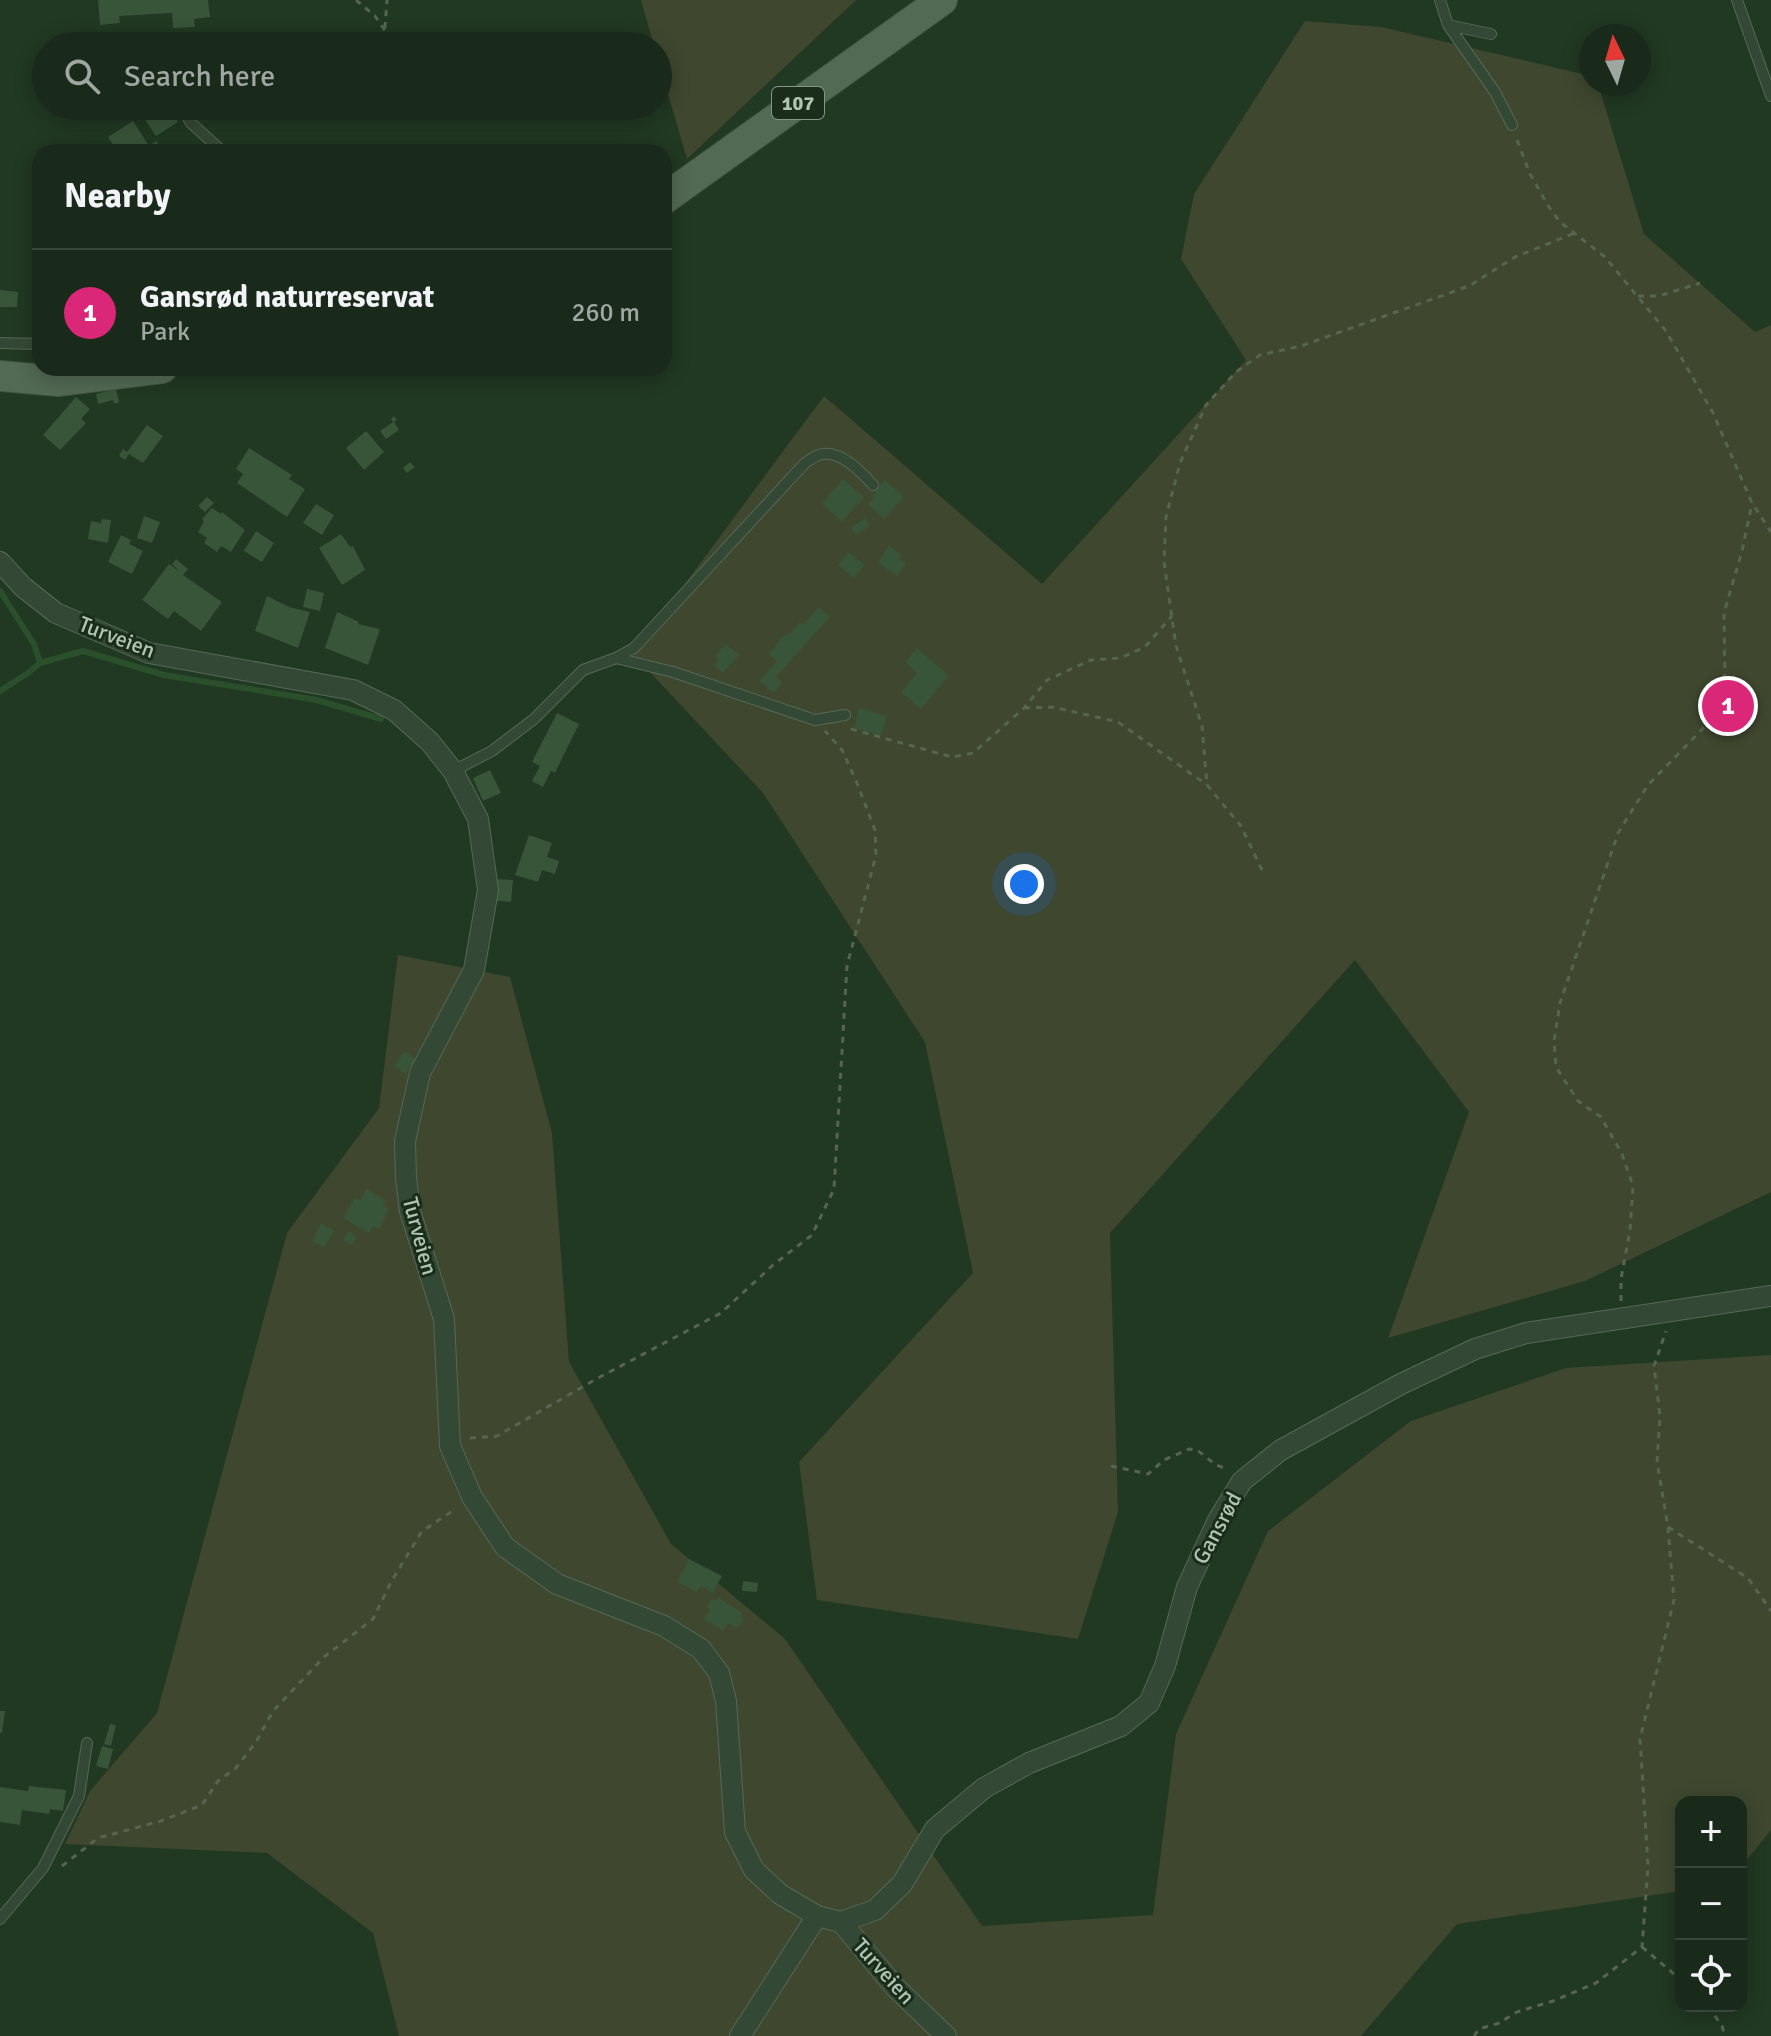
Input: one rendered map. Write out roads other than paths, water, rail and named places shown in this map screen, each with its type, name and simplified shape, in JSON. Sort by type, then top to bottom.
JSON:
[{"type":"main road","name":"107","points":[[672,193],[942,0]]},
{"type":"main road","points":[[0,376],[73,380],[103,376]]},
{"type":"street","name":"Turveien","points":[[0,562],[23,587],[56,613],[149,653],[353,690],[394,710],[430,742],[453,771],[478,819],[488,890],[474,970],[420,1073],[405,1141],[410,1211],[444,1319],[450,1446],[472,1497],[505,1547],[557,1584],[664,1626],[701,1649],[719,1673],[726,1701],[735,1832],[754,1870],[780,1894],[817,1916],[841,1922],[895,1987],[946,2036]]},
{"type":"street","name":"Gansrød","points":[[841,1922],[875,1910],[902,1884],[935,1829],[984,1788],[1029,1763],[1121,1726],[1149,1703],[1165,1666],[1187,1587],[1218,1520],[1242,1481],[1281,1450],[1401,1384],[1475,1349],[1526,1333],[1771,1296]]},
{"type":"street","points":[[740,2036],[817,1916]]},
{"type":"lane","points":[[1440,0],[1448,25],[1495,92],[1512,125]]},
{"type":"lane","points":[[1737,0],[1771,96]]},
{"type":"lane","points":[[1448,25],[1491,34]]},
{"type":"lane","points":[[189,120],[214,144]]},
{"type":"lane","points":[[0,343],[32,344]]},
{"type":"lane","points":[[453,771],[492,751],[534,719],[583,670],[634,648],[805,463],[821,453],[832,455],[857,468],[873,485]]},
{"type":"lane","points":[[616,658],[673,672],[815,720],[845,715]]},
{"type":"lane","points":[[0,1919],[43,1868],[79,1796],[87,1743]]},
{"type":"waterway","points":[[0,591],[34,644],[40,663]]},
{"type":"waterway","points":[[0,691],[40,663],[83,651],[164,675],[317,700],[381,719]]},
{"type":"place","name":"Gansrød naturreservat","points":[[1728,706]]}]
